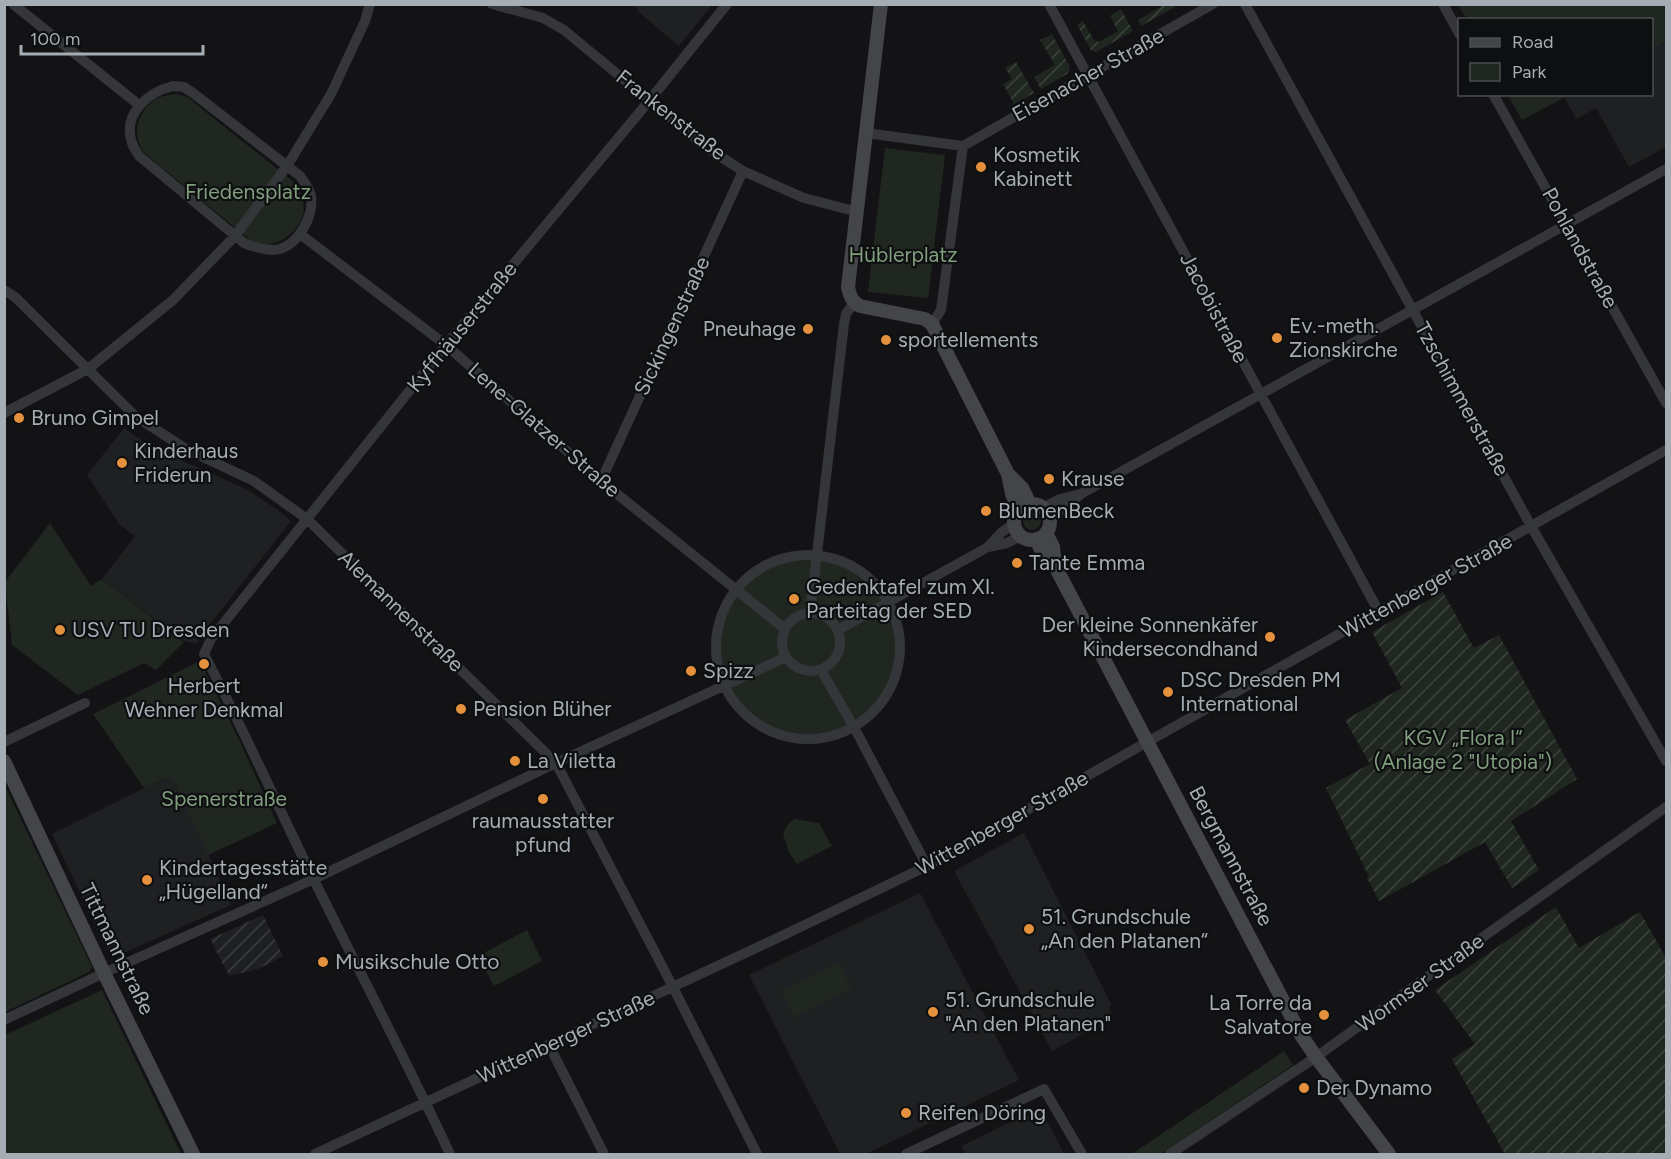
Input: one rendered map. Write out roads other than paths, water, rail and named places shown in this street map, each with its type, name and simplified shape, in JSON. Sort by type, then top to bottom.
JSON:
[{"type":"street","points":[[13,4],[139,105]]},
{"type":"street","points":[[4,413],[88,369],[173,300],[235,236],[287,166],[331,94],[365,21],[370,4]]},
{"type":"street","name":"Frankenstraße","points":[[492,4],[543,18],[564,30],[707,148],[743,171],[804,198],[858,212]]},
{"type":"street","name":"Kyffhäuserstraße","points":[[314,879],[204,654],[211,639],[446,345],[727,4]]},
{"type":"street","points":[[881,4],[849,287],[850,296],[855,303],[867,308],[925,319],[932,324],[1008,474],[1022,488],[1036,509],[1049,527],[1041,536],[1030,539],[1018,530],[1015,515],[1036,509],[1065,508],[1081,494],[1666,169]]},
{"type":"street","name":"Jacobistraße","points":[[1049,4],[1379,612]]},
{"type":"street","name":"Eisenacher Straße","points":[[963,146],[1213,4]]},
{"type":"street","name":"Tzschimmerstraße","points":[[1245,4],[1531,526],[1666,761]]},
{"type":"street","points":[[1443,4],[1458,31]]},
{"type":"street","points":[[173,86],[184,87],[287,166],[300,176],[312,197],[309,214],[300,234],[292,243],[278,249],[256,248],[235,236],[139,156],[131,141],[130,127],[133,115],[147,97],[159,89],[173,86]]},
{"type":"street","name":"Pohlandstraße","points":[[1494,96],[1666,403]]},
{"type":"street","points":[[866,133],[963,146],[941,310],[932,324]]},
{"type":"street","name":"Sickingenstraße","points":[[601,481],[743,171]]},
{"type":"street","name":"Lene-Glatzer-Straße","points":[[300,234],[446,345],[601,481],[785,629]]},
{"type":"street","name":"Alemannenstraße","points":[[4,290],[15,297],[135,416],[186,449],[254,481],[307,519],[556,763],[673,987],[757,1155]]},
{"type":"street","points":[[810,613],[844,324],[846,314],[855,303]]},
{"type":"street","name":"Wittenberger Straße","points":[[315,1155],[927,866],[1666,450]]},
{"type":"street","points":[[838,630],[988,547],[1002,532],[1018,530]]},
{"type":"street","name":"Bergmannstraße","points":[[1041,536],[1042,552],[1055,566],[1302,1035],[1389,1155]]},
{"type":"street","points":[[817,555],[836,558],[853,566],[870,578],[889,602],[897,622],[900,643],[899,661],[889,693],[866,719],[833,736],[812,740],[795,739],[762,728],[734,704],[723,685],[716,654],[716,635],[727,602],[736,588],[750,574],[782,558],[817,555]]},
{"type":"street","points":[[810,613],[827,617],[838,630],[840,640],[840,649],[836,658],[830,665],[813,672],[797,668],[786,657],[782,640],[785,629],[791,621],[800,615],[810,613]]},
{"type":"street","points":[[4,1020],[314,879],[556,763],[786,657]]},
{"type":"street","points":[[821,670],[854,727],[927,866]]},
{"type":"street","points":[[4,742],[85,703]]},
{"type":"street","name":"Tittmannstraße","points":[[4,761],[193,1155]]},
{"type":"street","name":"Wormser Straße","points":[[1170,1155],[1316,1057],[1666,807]]},
{"type":"street","points":[[314,879],[450,1155]]},
{"type":"street","points":[[549,1045],[604,1155]]},
{"type":"street","points":[[906,1155],[1044,1089],[1082,1155]]},
{"type":"place","name":"Kosmetik Kabinett","points":[[981,167]]},
{"type":"place","name":"Pneuhage","points":[[808,329]]},
{"type":"place","name":"Ev.-meth. Zionskirche","points":[[1277,338]]},
{"type":"place","name":"sportellements","points":[[886,340]]},
{"type":"place","name":"Bruno Gimpel","points":[[19,418]]},
{"type":"place","name":"Kinderhaus Friderun","points":[[122,463]]},
{"type":"place","name":"Krause","points":[[1049,479]]},
{"type":"place","name":"BlumenBeck","points":[[986,511]]},
{"type":"place","name":"Tante Emma","points":[[1017,563]]},
{"type":"place","name":"Gedenktafel zum XI. Parteitag der SED","points":[[794,599]]},
{"type":"place","name":"USV TU Dresden","points":[[60,630]]},
{"type":"place","name":"Der kleine Sonnenkäfer Kindersecondhand","points":[[1270,637]]},
{"type":"place","name":"Herbert Wehner Denkmal","points":[[204,664]]},
{"type":"place","name":"Spizz","points":[[691,671]]},
{"type":"place","name":"DSC Dresden PM International","points":[[1168,692]]},
{"type":"place","name":"Pension Blüher","points":[[461,709]]},
{"type":"place","name":"La Viletta","points":[[515,761]]},
{"type":"place","name":"raumausstatter pfund","points":[[543,799]]},
{"type":"place","name":"Kindertagesstätte „Hügelland“","points":[[147,880]]},
{"type":"place","name":"51. Grundschule „An den Platanen“","points":[[1029,929]]},
{"type":"place","name":"Musikschule Otto","points":[[323,962]]},
{"type":"place","name":"51. Grundschule \"An den Platanen\"","points":[[933,1012]]},
{"type":"place","name":"La Torre da Salvatore","points":[[1324,1015]]},
{"type":"place","name":"Der Dynamo","points":[[1304,1088]]},
{"type":"place","name":"Reifen Döring","points":[[906,1113]]},
{"type":"park label","name":"Friedensplatz","points":[[248,192]]},
{"type":"park label","name":"Hüblerplatz","points":[[903,255]]},
{"type":"park label","name":"KGV „Flora I“ (Anlage 2 \"Utopia\")","points":[[1463,750]]},
{"type":"park label","name":"Spenerstraße","points":[[224,799]]}]
